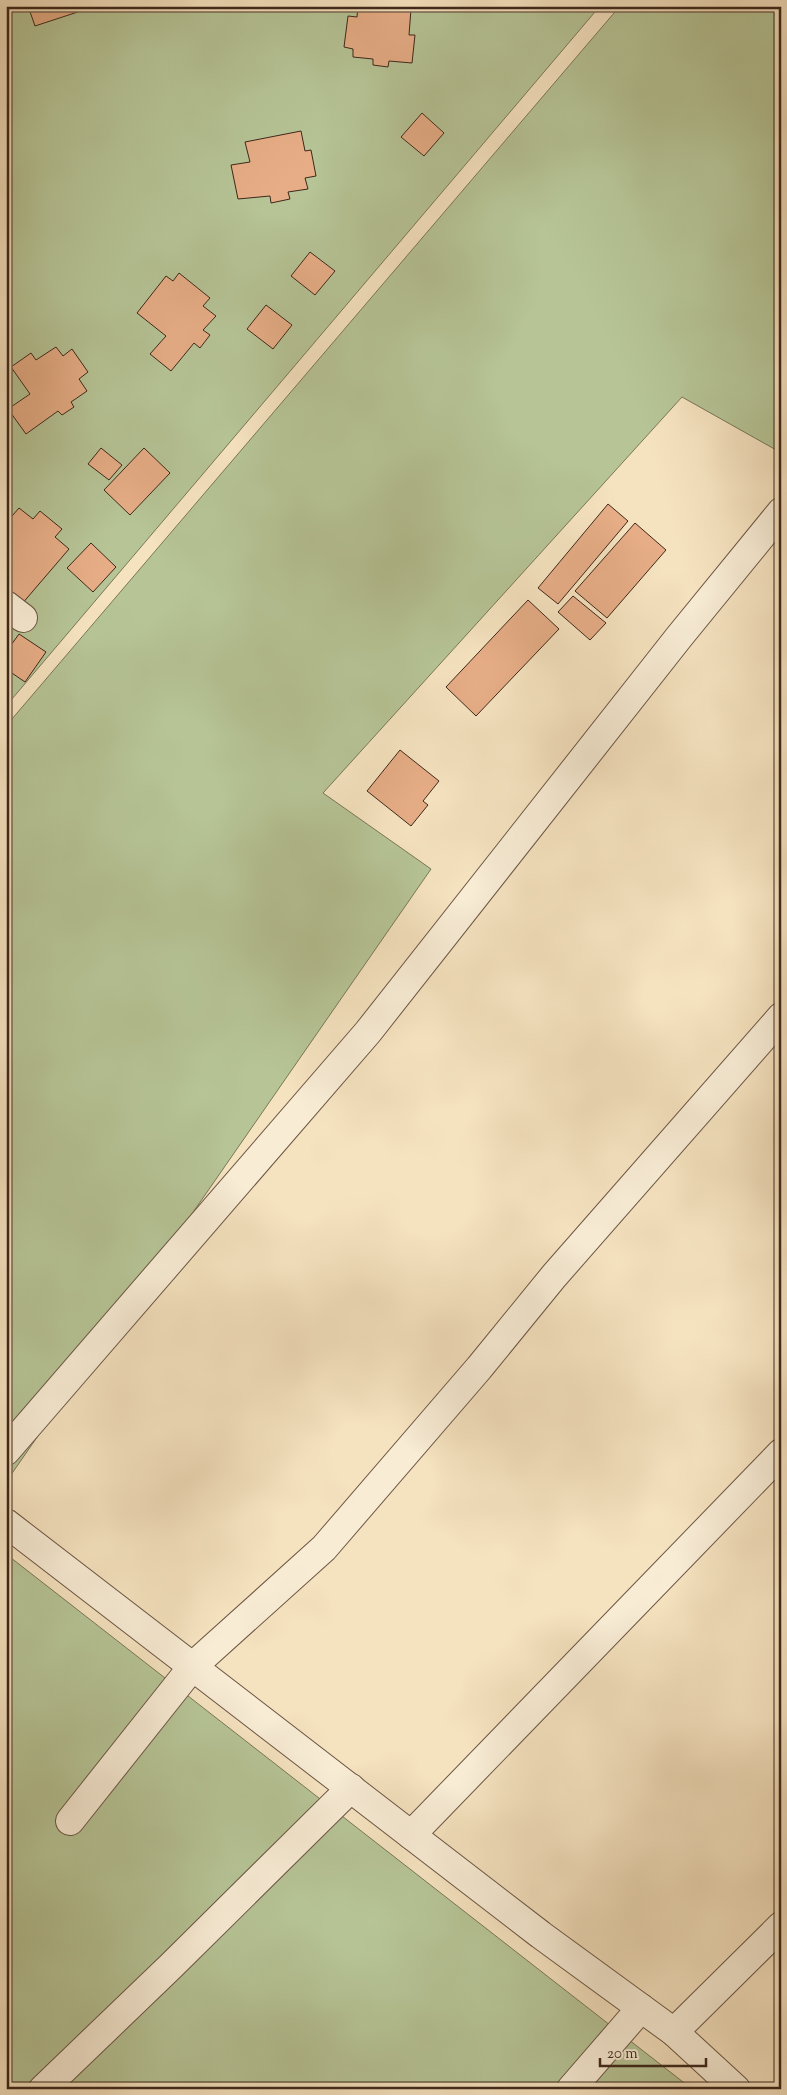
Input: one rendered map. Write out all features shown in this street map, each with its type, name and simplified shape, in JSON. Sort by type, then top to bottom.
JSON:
[{"type":"street","points":[[6,1451],[368,1032],[679,637],[781,512]]},
{"type":"street","points":[[70,1821],[193,1666],[324,1548],[479,1368],[554,1276],[781,1017]]},
{"type":"street","points":[[411,1835],[781,1453]]},
{"type":"street","points":[[6,1522],[411,1835],[674,2032],[736,2089]]},
{"type":"street","points":[[43,2089],[172,1966],[351,1788]]},
{"type":"street","points":[[674,2032],[781,1926]]},
{"type":"street","points":[[571,2089],[641,2008]]},
{"type":"green space","points":[[6,6],[600,6],[6,706]]},
{"type":"green space","points":[[620,6],[781,6],[781,447],[778,451],[682,397],[323,793],[431,869],[6,1482],[6,726]]},
{"type":"green space","points":[[6,1554],[692,2089],[6,2089]]},
{"type":"building","points":[[28,6],[96,6],[35,26]]},
{"type":"building","points":[[358,6],[403,6],[402,8],[411,9],[409,35],[415,35],[412,63],[389,61],[388,67],[373,65],[373,59],[353,57],[353,49],[344,47],[348,16],[357,17]]},
{"type":"building","points":[[422,113],[444,133],[424,156],[401,137]]},
{"type":"building","points":[[301,131],[305,151],[311,150],[316,176],[305,178],[308,189],[288,192],[290,199],[271,203],[270,196],[238,199],[231,165],[250,162],[245,142]]},
{"type":"building","points":[[310,252],[335,271],[315,295],[291,276]]},
{"type":"building","points":[[179,273],[210,298],[203,306],[216,316],[203,330],[210,335],[200,348],[194,343],[171,371],[150,354],[166,336],[137,313],[166,276],[173,281]]},
{"type":"building","points":[[266,305],[292,325],[273,349],[247,329]]},
{"type":"building","points":[[56,347],[63,356],[72,349],[88,372],[79,379],[87,391],[71,402],[74,407],[62,415],[58,411],[26,434],[8,409],[30,394],[11,367],[31,353],[36,360]]},
{"type":"building","points":[[101,448],[122,465],[109,480],[88,464]]},
{"type":"building","points":[[144,448],[170,473],[130,515],[104,490]]},
{"type":"building","points":[[608,504],[628,521],[558,604],[538,588]]},
{"type":"building","points":[[19,508],[33,519],[40,511],[62,529],[55,537],[69,549],[21,605],[6,593],[6,523]]},
{"type":"building","points":[[635,523],[666,550],[607,618],[575,591]]},
{"type":"building","points":[[91,543],[116,567],[93,592],[67,568]]},
{"type":"building","points":[[573,596],[606,623],[590,640],[558,612]]},
{"type":"building","points":[[528,600],[559,629],[476,716],[446,687]]},
{"type":"building","points":[[19,634],[46,652],[25,682],[6,669],[6,652]]},
{"type":"building","points":[[400,750],[439,781],[423,801],[428,805],[411,826],[367,791]]}]
